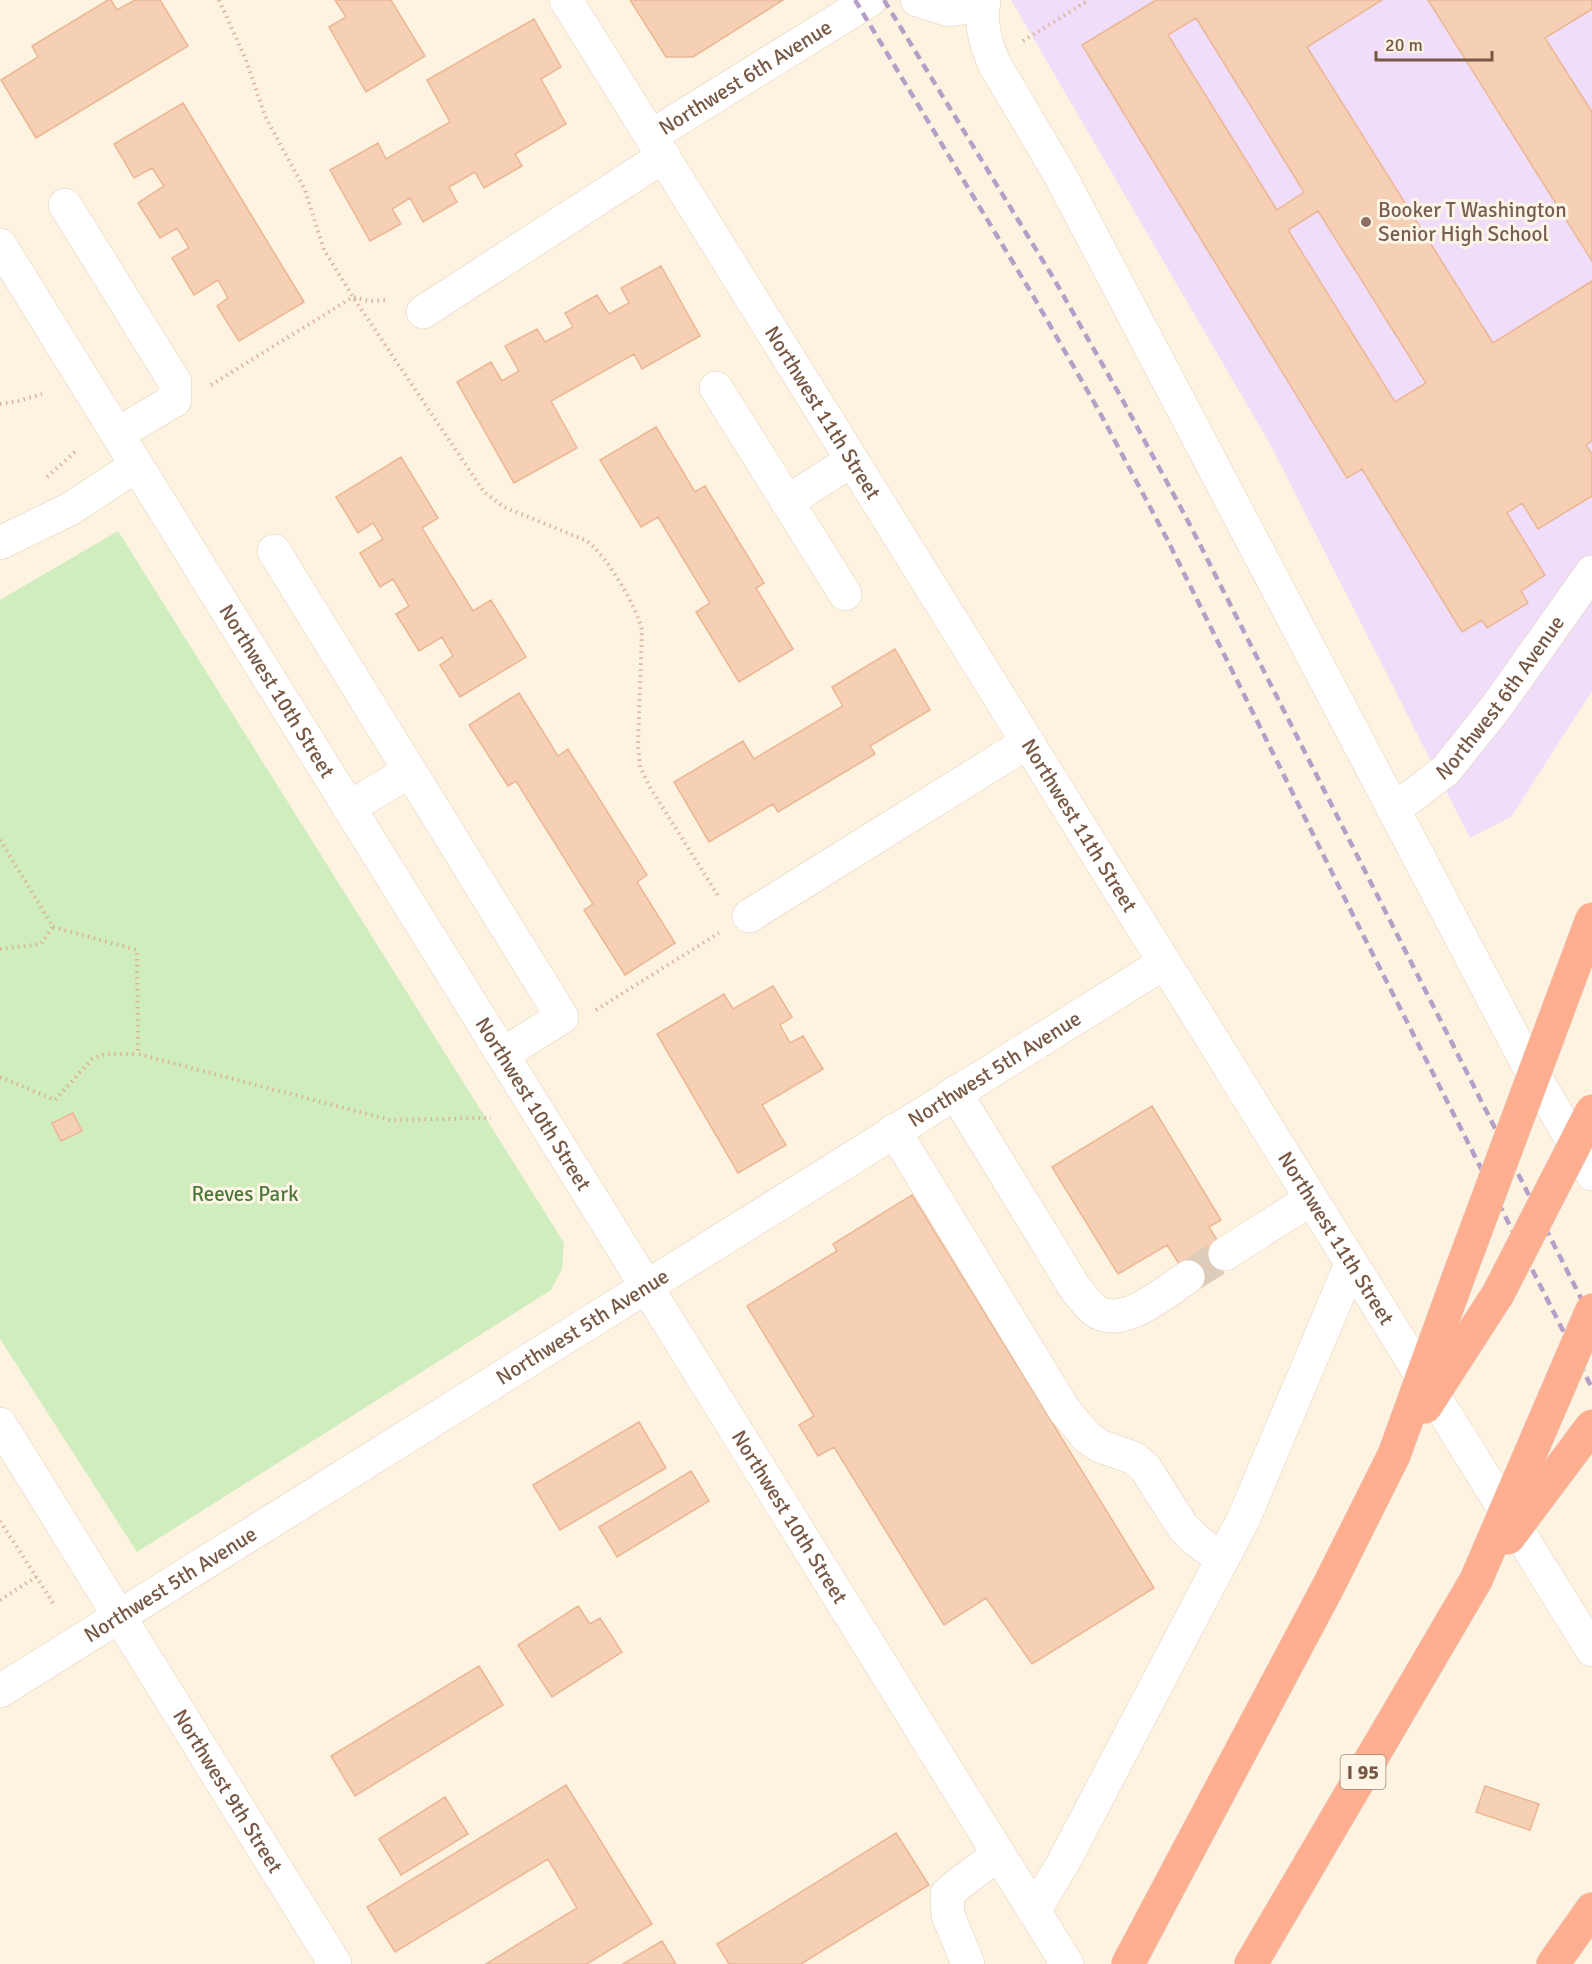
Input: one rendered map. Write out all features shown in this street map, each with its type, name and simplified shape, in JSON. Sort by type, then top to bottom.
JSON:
[{"type":"highway","points":[[1394,1455],[1592,919]]},
{"type":"highway","points":[[1128,1964],[1329,1585],[1394,1455],[1498,1294],[1592,1111]]},
{"type":"highway","points":[[1476,1580],[1592,1310]]},
{"type":"highway","name":"I 95","points":[[1251,1964],[1476,1580],[1592,1426]]},
{"type":"highway","points":[[1553,1964],[1592,1909]]},
{"type":"street","name":"Northwest 11th Street","points":[[566,0],[1592,1650]]},
{"type":"street","name":"Northwest 6th Avenue","points":[[423,312],[870,0]]},
{"type":"street","points":[[917,0],[949,10],[984,2],[982,25],[995,65],[1060,175],[1527,1063],[1592,1174]]},
{"type":"street","points":[[65,205],[175,382],[175,400],[117,434]]},
{"type":"street","name":"Northwest 10th Street","points":[[0,245],[1067,1964]]},
{"type":"street","points":[[716,388],[845,594]]},
{"type":"street","points":[[787,502],[852,460]]},
{"type":"street","points":[[0,543],[70,509],[137,465]]},
{"type":"street","points":[[274,551],[561,1017],[503,1054]]},
{"type":"street","name":"Northwest 6th Avenue","points":[[1394,810],[1446,770],[1497,706],[1592,572]]},
{"type":"street","points":[[733,916],[1028,742]]},
{"type":"street","points":[[350,807],[410,771]]},
{"type":"street","name":"Northwest 5th Avenue","points":[[0,1691],[1164,963]]},
{"type":"street","points":[[955,1092],[1075,1288],[1095,1311],[1113,1316],[1131,1314],[1188,1277]]},
{"type":"street","points":[[894,1130],[1065,1411],[1088,1438],[1100,1446],[1134,1458],[1146,1469],[1183,1527],[1222,1560]]},
{"type":"street","points":[[1225,1254],[1311,1199]]},
{"type":"street","points":[[1034,1911],[1063,1863],[1244,1518],[1351,1264]]},
{"type":"street","name":"Northwest 9th Street","points":[[0,1424],[335,1964]]},
{"type":"street","points":[[968,1964],[948,1915],[947,1894],[999,1854]]},
{"type":"path","points":[[219,0],[246,60],[265,116],[305,190],[324,250],[353,297],[488,496],[504,507],[587,541],[594,547],[632,603],[641,622],[638,744],[640,767],[651,789],[733,916],[589,1014]]},
{"type":"path","points":[[1018,45],[1089,0]]},
{"type":"path","points":[[201,390],[221,380],[353,297]]},
{"type":"path","points":[[0,404],[42,394]]},
{"type":"path","points":[[0,840],[53,927],[137,950],[138,1054]]},
{"type":"path","points":[[0,949],[41,944],[53,927]]},
{"type":"path","points":[[0,1077],[55,1100],[92,1059],[105,1054],[138,1054],[390,1120],[490,1118]]},
{"type":"path","points":[[0,1521],[55,1606]]},
{"type":"path","points":[[0,1600],[36,1577]]},
{"type":"shaded area","name":"Booker T Washington Senior High School","points":[[1011,0],[1592,0],[1592,691],[1511,817],[1470,838],[1270,444]]},
{"type":"green space","name":"Reeves Park","points":[[118,531],[564,1243],[562,1269],[551,1290],[137,1552],[0,1339],[0,600]]},
{"type":"building","points":[[111,0],[117,10],[135,0],[160,0],[188,46],[36,138],[1,80],[38,57],[32,46]]},
{"type":"building","points":[[335,0],[391,0],[425,56],[366,92],[329,27],[346,17]]},
{"type":"building","points":[[630,0],[783,0],[693,57],[666,57]]},
{"type":"building","points":[[1156,0],[1382,0],[1307,47],[1493,343],[1592,281],[1592,441],[1586,445],[1592,454],[1592,496],[1538,529],[1522,503],[1507,513],[1545,575],[1521,591],[1528,603],[1487,628],[1482,620],[1462,632],[1362,469],[1347,478],[1082,45]],"holes":[[[1196,18],[1304,192],[1277,210],[1168,35]],[[1318,211],[1426,383],[1395,402],[1288,230]]]},
{"type":"building","points":[[1428,0],[1592,0],[1592,9],[1545,38],[1592,112],[1592,261]]},
{"type":"building","points":[[534,19],[561,67],[541,79],[566,124],[515,154],[522,166],[484,188],[475,172],[449,187],[457,202],[423,222],[410,198],[392,209],[401,224],[370,241],[330,170],[378,143],[386,159],[450,122],[427,80]]},
{"type":"building","points":[[183,103],[304,302],[239,341],[217,306],[228,298],[218,280],[194,295],[172,258],[189,248],[177,228],[160,238],[138,203],[164,186],[152,168],[134,178],[114,144]]},
{"type":"building","points":[[661,266],[700,336],[642,369],[634,354],[551,401],[577,448],[514,483],[457,382],[491,362],[502,381],[519,371],[505,346],[537,329],[545,342],[573,327],[565,313],[597,295],[609,314],[629,303],[621,288]]},
{"type":"building","points":[[656,427],[695,492],[705,486],[764,583],[756,588],[793,649],[739,682],[696,612],[710,603],[658,517],[641,527],[600,460]]},
{"type":"building","points":[[401,457],[438,518],[422,528],[473,611],[491,600],[526,657],[460,697],[440,665],[453,656],[442,637],[419,651],[396,614],[409,606],[393,579],[380,587],[360,553],[383,539],[373,523],[358,533],[336,497]]},
{"type":"building","points":[[895,649],[930,710],[870,746],[875,754],[778,812],[773,804],[709,842],[674,782],[743,741],[754,759],[843,706],[832,687]]},
{"type":"building","points":[[519,693],[558,756],[568,749],[647,875],[637,882],[675,943],[625,975],[584,910],[593,904],[516,781],[508,786],[469,725]]},
{"type":"building","points":[[773,986],[792,1017],[780,1025],[790,1043],[803,1036],[823,1069],[762,1105],[786,1145],[738,1173],[657,1034],[724,994],[733,1009]]},
{"type":"building","points":[[1152,1106],[1221,1220],[1209,1227],[1230,1261],[1192,1284],[1167,1245],[1118,1274],[1052,1167]]},
{"type":"building","points":[[73,1113],[82,1131],[61,1141],[52,1123]]},
{"type":"building","points":[[912,1195],[1154,1588],[1032,1664],[986,1598],[944,1625],[834,1447],[818,1456],[799,1425],[814,1416],[747,1306],[837,1251],[833,1244]]},
{"type":"building","points":[[639,1422],[666,1468],[560,1530],[533,1485]]},
{"type":"building","points":[[691,1471],[709,1501],[617,1557],[599,1527]]},
{"type":"building","points":[[578,1606],[590,1624],[600,1618],[622,1652],[552,1697],[518,1645]]},
{"type":"building","points":[[479,1666],[503,1705],[355,1796],[331,1756]]},
{"type":"building","points":[[566,1785],[652,1924],[587,1964],[486,1964],[577,1908],[548,1859],[395,1952],[367,1907]]},
{"type":"building","points":[[1485,1786],[1539,1804],[1530,1830],[1476,1812]]},
{"type":"building","points":[[445,1797],[468,1834],[401,1875],[379,1839]]},
{"type":"building","points":[[896,1833],[929,1885],[801,1964],[729,1964],[717,1944]]},
{"type":"building","points":[[662,1941],[676,1964],[623,1964]]},
{"type":"tunnel","points":[[1188,1277],[1225,1254]]},
{"type":"railway","points":[[855,0],[1032,294],[1099,411],[1167,539],[1354,917],[1592,1388]]},
{"type":"railway","points":[[884,0],[1054,279],[1189,523],[1592,1320]]},
{"type":"place","name":"Booker T Washington Senior High School","points":[[1366,222]]}]
